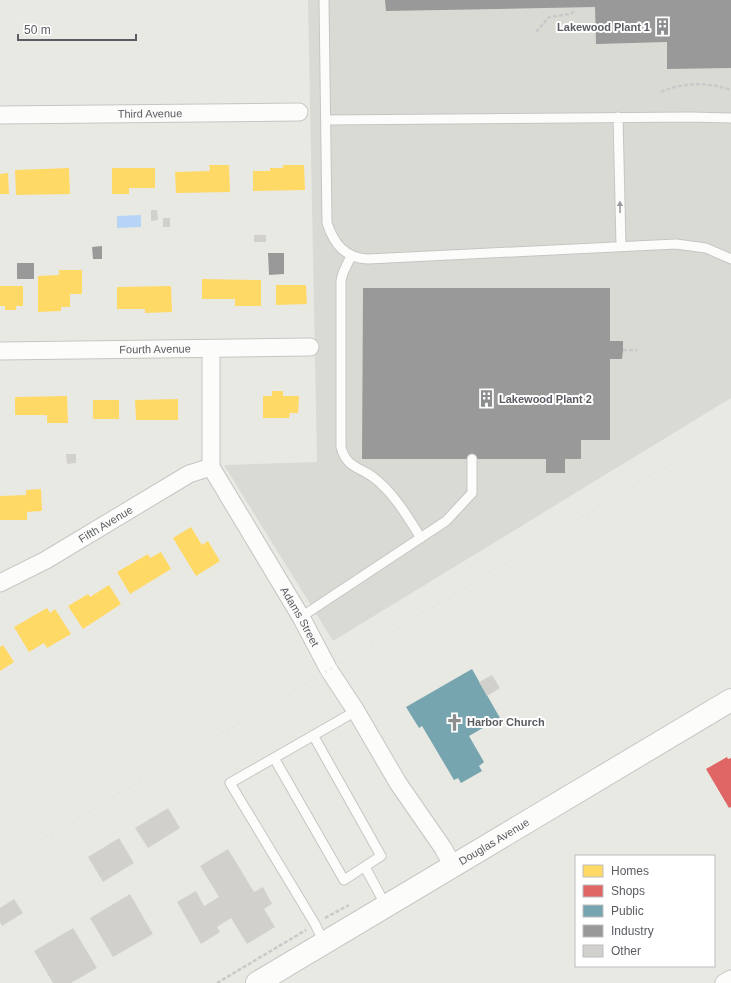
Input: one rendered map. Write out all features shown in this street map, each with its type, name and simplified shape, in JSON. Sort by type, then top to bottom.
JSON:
[{"type":"street","name":"Third Avenue","points":[[0,115],[300,112]]},
{"type":"street","name":"Fourth Avenue","points":[[0,351],[310,347]]},
{"type":"street","points":[[211,349],[211,467]]},
{"type":"street","name":"Fifth Avenue","points":[[0,583],[46,560],[189,474],[211,467]]},
{"type":"street","name":"Adams Street","points":[[211,467],[301,618],[329,670],[356,711],[398,783],[443,848],[453,866]]},
{"type":"street","name":"Douglas Avenue","points":[[257,983],[731,700]]},
{"type":"street","points":[[724,983],[731,979]]},
{"type":"lane","points":[[324,0],[327,223],[330,234],[335,242],[351,256],[368,259],[659,244],[706,248],[731,259]]},
{"type":"lane","points":[[326,120],[618,117],[731,118]]},
{"type":"lane","points":[[618,117],[621,246]]},
{"type":"lane","points":[[351,256],[341,281],[341,447],[343,455],[348,462],[373,477],[392,493],[421,538]]},
{"type":"lane","points":[[301,618],[446,521],[472,493],[472,459]]},
{"type":"lane","points":[[324,943],[315,924],[230,782],[356,711]]},
{"type":"lane","points":[[274,758],[344,880],[382,856],[313,735]]},
{"type":"lane","points":[[365,867],[386,906]]},
{"type":"path","points":[[536,32],[549,17],[570,14],[575,10]]},
{"type":"path","points":[[661,92],[684,85],[712,84],[731,90]]},
{"type":"path","points":[[623,350],[637,350]]},
{"type":"shaded area","points":[[308,0],[731,0],[731,398],[333,641],[224,465],[317,462]]},
{"type":"water","points":[[141,215],[141,227],[117,228],[117,216]]},
{"type":"building: Homes","points":[[209,165],[229,165],[230,192],[176,193],[175,172],[210,171]]},
{"type":"building: Homes","points":[[283,165],[304,165],[305,190],[253,191],[253,171],[270,171],[270,168],[283,168]]},
{"type":"building: Homes","points":[[69,168],[70,194],[16,195],[15,170]]},
{"type":"building: Homes","points":[[112,168],[155,168],[155,188],[129,188],[129,194],[112,194]]},
{"type":"building: Homes","points":[[8,173],[9,194],[0,194],[0,174]]},
{"type":"building: Homes","points":[[59,270],[82,270],[82,294],[70,294],[70,307],[61,307],[61,311],[38,312],[38,276],[59,275]]},
{"type":"building: Homes","points":[[202,279],[261,280],[261,306],[235,306],[235,299],[202,299]]},
{"type":"building: Homes","points":[[276,285],[306,285],[307,304],[276,305]]},
{"type":"building: Homes","points":[[0,286],[23,286],[23,306],[16,306],[16,310],[5,310],[5,306],[0,306]]},
{"type":"building: Homes","points":[[171,286],[172,312],[145,313],[145,309],[117,309],[117,287]]},
{"type":"building: Homes","points":[[272,391],[283,391],[283,396],[299,396],[298,413],[290,413],[289,418],[263,418],[263,396],[272,396]]},
{"type":"building: Homes","points":[[67,396],[68,423],[47,423],[47,415],[15,415],[15,397]]},
{"type":"building: Homes","points":[[178,399],[178,420],[136,420],[135,400]]},
{"type":"building: Homes","points":[[93,400],[119,400],[119,419],[93,419]]},
{"type":"building: Homes","points":[[41,489],[42,511],[27,512],[27,520],[0,520],[0,496],[26,495],[26,490]]},
{"type":"building: Homes","points":[[191,527],[202,545],[208,541],[220,561],[196,576],[173,538]]},
{"type":"building: Homes","points":[[161,552],[171,569],[130,594],[117,572],[148,554],[150,558]]},
{"type":"building: Homes","points":[[109,585],[121,604],[83,629],[68,606],[88,594],[90,597]]},
{"type":"building: Homes","points":[[47,608],[50,613],[55,609],[71,634],[47,648],[44,643],[29,652],[14,627]]},
{"type":"building: Homes","points":[[3,645],[14,662],[0,671],[0,647]]},
{"type":"building: Shops","points":[[727,757],[728,759],[731,758],[731,807],[729,808],[706,769]]},
{"type":"building: Public","name":"Harbor Church","points":[[472,669],[500,718],[469,736],[484,762],[479,766],[482,771],[461,783],[458,778],[454,780],[422,726],[419,728],[406,707]]},
{"type":"building: Industry","name":"Lakewood Plant 1","points":[[385,0],[731,0],[731,68],[667,69],[667,42],[596,44],[595,7],[386,11]]},
{"type":"building: Industry","points":[[102,246],[102,259],[93,259],[92,247]]},
{"type":"building: Industry","points":[[268,253],[284,253],[284,274],[269,275]]},
{"type":"building: Industry","points":[[17,263],[34,263],[34,279],[17,279]]},
{"type":"building: Industry","name":"Lakewood Plant 2","points":[[363,288],[610,288],[610,341],[623,341],[623,350],[622,359],[610,359],[610,440],[581,440],[581,459],[565,459],[565,473],[546,473],[546,459],[362,459]]},
{"type":"building: Other","points":[[151,210],[157,210],[158,220],[151,221]]},
{"type":"building: Other","points":[[163,218],[170,218],[170,227],[163,227]]},
{"type":"building: Other","points":[[254,235],[266,235],[266,242],[254,242]]},
{"type":"building: Other","points":[[66,454],[76,454],[76,463],[67,464]]},
{"type":"building: Other","points":[[492,675],[500,688],[487,696],[479,682]]},
{"type":"building: Other","points":[[168,808],[180,828],[148,848],[135,828]]},
{"type":"building: Other","points":[[119,838],[134,863],[103,882],[88,857]]},
{"type":"building: Other","points":[[228,849],[254,892],[263,887],[272,904],[264,909],[275,927],[247,944],[231,918],[217,927],[220,932],[201,944],[177,902],[196,891],[204,906],[219,897],[200,866]]},
{"type":"building: Other","points":[[130,894],[153,934],[113,957],[90,918]]},
{"type":"building: Other","points":[[14,899],[23,913],[2,926],[0,922],[0,908]]},
{"type":"building: Other","points":[[73,928],[97,968],[71,983],[53,983],[34,951]]},
{"type":"railway","points":[[0,864],[329,670],[731,427]]},
{"type":"place","name":"Lakewood Plant 1","points":[[663,27]]},
{"type":"place","name":"Lakewood Plant 2","points":[[486,399]]},
{"type":"place","name":"Harbor Church","points":[[454,722]]}]
